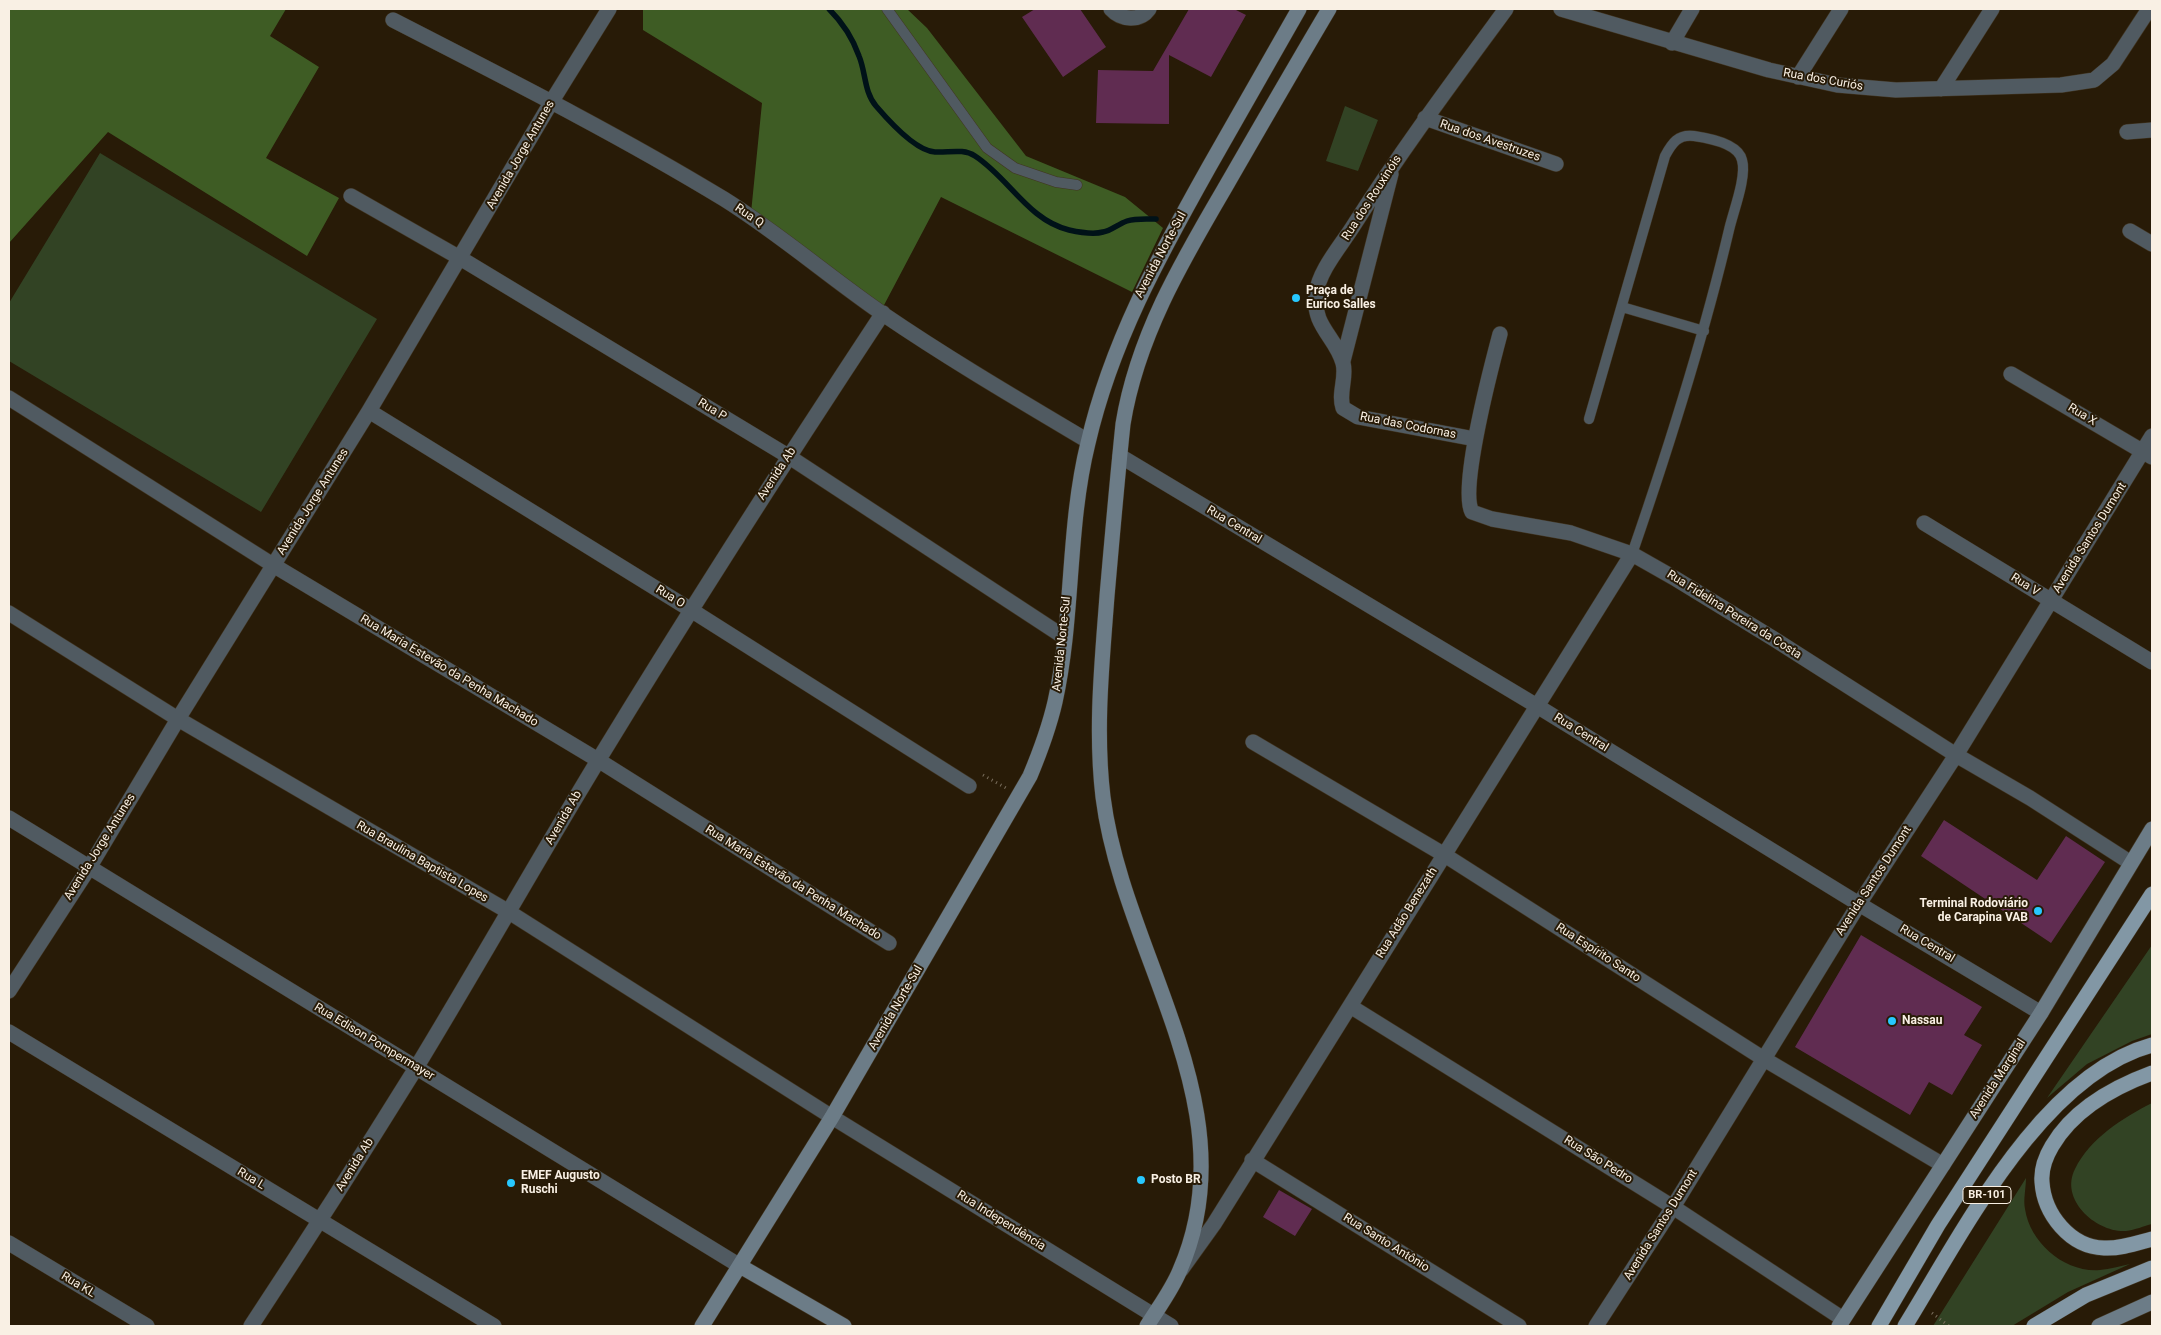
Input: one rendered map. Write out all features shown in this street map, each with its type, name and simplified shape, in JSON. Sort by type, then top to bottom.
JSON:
[{"type":"main road","name":"Avenida Norte-Sul","points":[[702,1326],[832,1117],[1030,776],[1048,728],[1060,674],[1075,516],[1088,441],[1112,362],[1138,298],[1299,9]]},
{"type":"main road","name":"Avenida Norte-Sul","points":[[1150,1321],[1180,1271],[1196,1218],[1201,1193],[1201,1136],[1191,1080],[1116,857],[1105,806],[1101,772],[1099,740],[1100,678],[1120,456],[1128,395],[1150,329],[1199,232],[1328,9]]},
{"type":"main road","name":"Avenida Marginal","points":[[1841,1323],[2041,1012],[2152,829]]},
{"type":"main road","points":[[1879,1326],[1943,1217],[2152,894]]},
{"type":"main road","name":"BR-101","points":[[1905,1326],[2010,1160],[2053,1109],[2088,1078],[2116,1060],[2152,1045]]},
{"type":"main road","points":[[2152,1073],[2099,1098],[2076,1117],[2063,1130],[2052,1146],[2043,1167],[2042,1181],[2046,1203],[2056,1222],[2070,1236],[2088,1245],[2104,1248],[2127,1246],[2152,1239]]},
{"type":"main road","points":[[740,1266],[844,1326]]},
{"type":"main road","points":[[2034,1326],[2086,1295],[2152,1268]]},
{"type":"main road","points":[[2099,1326],[2152,1302]]},
{"type":"street","name":"Avenida Jorge Antunes","points":[[9,991],[89,868],[178,719],[370,411],[552,101],[609,9]]},
{"type":"street","points":[[1111,9],[1123,17],[1138,17],[1149,9]]},
{"type":"street","name":"Rua dos Rouxinóis","points":[[1343,361],[1321,326],[1316,313],[1318,286],[1324,272],[1425,118],[1506,9]]},
{"type":"street","name":"Rua dos Curiós","points":[[1561,9],[1672,43],[1798,77],[1862,88],[1942,89],[2061,84],[2094,80],[2113,64],[2149,9]]},
{"type":"street","points":[[1672,43],[1692,9]]},
{"type":"street","points":[[1798,77],[1840,9]]},
{"type":"street","points":[[1942,89],[1992,9]]},
{"type":"street","name":"Rua Q","points":[[393,20],[552,101],[724,200],[789,243],[882,313],[1010,395],[1088,441]]},
{"type":"street","name":"Rua dos Avestruzes","points":[[1425,118],[1556,164]]},
{"type":"street","points":[[2127,132],[2152,130]]},
{"type":"street","points":[[1343,361],[1394,163]]},
{"type":"street","name":"Rua P","points":[[351,196],[460,258],[788,456],[1064,637]]},
{"type":"street","points":[[2130,231],[2152,244]]},
{"type":"street","name":"Avenida Ab","points":[[251,1326],[416,1068],[598,760],[691,610],[788,456],[882,313]]},
{"type":"street","name":"Rua Fidelina Pereira da Costa","points":[[1500,334],[1476,439],[1468,493],[1472,512],[1492,519],[1571,532],[1632,554],[1676,578],[2131,863]]},
{"type":"street","name":"Rua das Codornas","points":[[1343,361],[1344,377],[1341,397],[1343,408],[1358,417],[1476,439]]},
{"type":"street","name":"Rua X","points":[[2012,374],[2148,454]]},
{"type":"street","name":"Rua Maria Estevão da Penha Machado","points":[[9,398],[273,565],[598,760],[889,943]]},
{"type":"street","name":"Rua O","points":[[370,411],[691,610],[969,786]]},
{"type":"street","name":"Avenida Santos Dumont","points":[[1596,1326],[1673,1207],[1859,904],[1956,755],[2051,601],[2148,454],[2152,436]]},
{"type":"street","name":"Rua Central","points":[[1120,456],[1537,706],[1859,904],[2041,1012]]},
{"type":"street","name":"Rua V","points":[[1924,523],[2152,662]]},
{"type":"street","name":"Rua Adão Benezath","points":[[1180,1271],[1214,1224],[1252,1160],[1632,554]]},
{"type":"street","name":"Rua Braulina Baptista Lopes","points":[[9,612],[178,719],[509,912],[832,1117]]},
{"type":"street","name":"Rua Espírito Santo","points":[[1253,742],[1443,854],[1764,1060],[1943,1165]]},
{"type":"street","name":"Rua Edison Pompermayer","points":[[9,818],[740,1266]]},
{"type":"street","name":"Rua São Pedro","points":[[1350,1006],[1673,1207],[1841,1323]]},
{"type":"street","name":"Rua L","points":[[9,1032],[494,1326]]},
{"type":"street","name":"Rua Independência","points":[[832,1117],[1150,1321],[1171,1326]]},
{"type":"street","name":"Rua Santo Antônio","points":[[1252,1160],[1519,1326]]},
{"type":"street","name":"Rua KL","points":[[9,1243],[147,1326]]},
{"type":"lane","points":[[887,9],[987,148],[1015,168],[1056,182],[1077,185]]},
{"type":"lane","points":[[1590,419],[1665,156],[1675,140],[1683,136],[1708,138],[1738,151],[1742,158],[1742,176],[1704,331],[1632,554]]},
{"type":"lane","points":[[1622,307],[1704,331]]},
{"type":"path","points":[[969,786],[977,772],[1020,795]]},
{"type":"path","points":[[1920,1302],[1949,1326]]},
{"type":"green space","points":[[9,9],[286,9],[270,36],[319,67],[266,158],[339,198],[307,256],[108,132],[9,243]]},
{"type":"green space","points":[[643,9],[907,9],[927,28],[1026,156],[1125,197],[1163,228],[1132,292],[941,197],[883,307],[750,223],[762,103],[643,30]]},
{"type":"green space","points":[[1345,106],[1378,120],[1358,171],[1326,161]]},
{"type":"green space","points":[[100,153],[377,319],[261,512],[9,361],[9,303]]},
{"type":"green space","points":[[2152,945],[2152,1034],[2132,1041],[2087,1064],[2047,1098]]},
{"type":"green space","points":[[2152,1103],[2152,1224],[2126,1231],[2104,1227],[2093,1220],[2076,1203],[2071,1181],[2075,1169],[2081,1158],[2098,1138],[2119,1122]]},
{"type":"green space","points":[[2026,1178],[2024,1205],[2028,1222],[2042,1244],[2051,1253],[2074,1267],[2087,1270],[2104,1270],[2130,1264],[2068,1292],[2012,1326],[1933,1326]]},
{"type":"building","points":[[1035,9],[1080,9],[1106,47],[1063,77],[1022,17]]},
{"type":"building","points":[[1189,9],[1234,9],[1246,15],[1211,77],[1169,55],[1169,124],[1096,123],[1098,70],[1153,71]]},
{"type":"building","name":"Terminal Rodoviário de Carapina VAB","points":[[1944,820],[2037,880],[2066,836],[2105,862],[2051,943],[1921,856]]},
{"type":"building","name":"Nassau","points":[[1861,935],[1982,1007],[1964,1035],[1982,1045],[1952,1095],[1929,1082],[1910,1115],[1795,1047]]},
{"type":"building","points":[[1279,1190],[1312,1209],[1295,1236],[1263,1217]]},
{"type":"waterway","points":[[829,9],[843,25],[854,43],[872,101],[911,141],[935,152],[960,151],[975,156],[998,175],[1030,208],[1055,225],[1069,230],[1099,233],[1130,220],[1156,219]]},
{"type":"place","name":"Praça de Eurico Salles","points":[[1296,298]]},
{"type":"place","name":"Terminal Rodoviário de Carapina VAB","points":[[2038,911]]},
{"type":"place","name":"Nassau","points":[[1892,1021]]},
{"type":"place","name":"Posto BR","points":[[1141,1180]]},
{"type":"place","name":"EMEF Augusto Ruschi","points":[[511,1183]]}]
